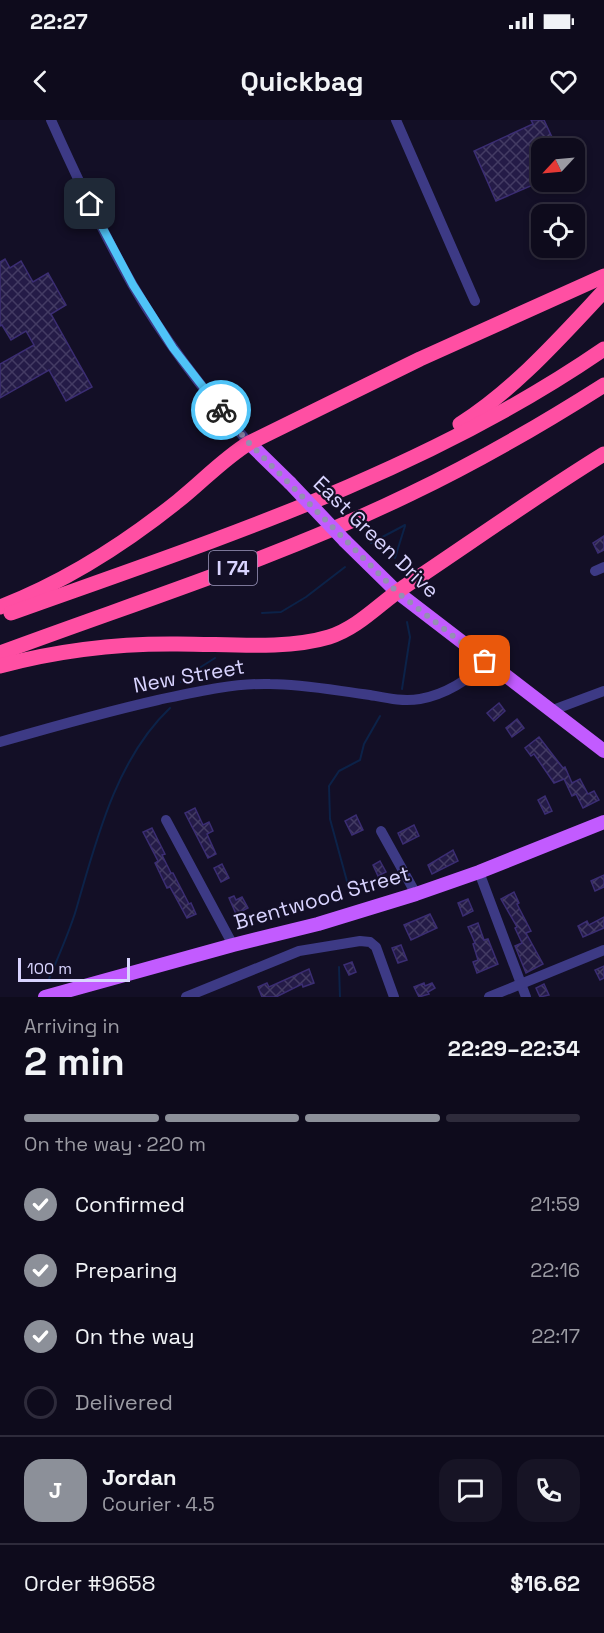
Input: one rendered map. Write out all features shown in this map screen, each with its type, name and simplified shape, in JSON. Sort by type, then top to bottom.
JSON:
[{"type":"highway","points":[[0,608],[65,578],[118,546],[180,500],[249,443],[420,359],[601,282]]},
{"type":"highway","points":[[376,476],[400,458],[455,428],[490,404],[544,354],[601,282]]},
{"type":"highway","name":"I 74","points":[[0,617],[254,525],[376,476],[446,442],[508,408],[604,349]]},
{"type":"highway","name":"I 74","points":[[0,653],[306,540],[393,503],[460,470],[604,386]]},
{"type":"highway","points":[[460,470],[483,464],[604,397]]},
{"type":"highway","points":[[0,666],[99,647],[159,644],[271,644],[311,640],[339,633],[354,626],[397,592],[564,478],[604,454]]},
{"type":"main road","name":"East Green Drive","points":[[249,443],[397,592],[604,751]]},
{"type":"main road","name":"Brentwood Street","points":[[45,997],[318,924],[416,894],[479,872],[604,822]]},
{"type":"street","points":[[51,120],[98,220],[133,285],[173,348],[249,443]]},
{"type":"street","points":[[396,120],[475,301]]},
{"type":"street","name":"New Street","points":[[0,742],[102,713],[230,686],[270,684],[310,687],[400,700],[418,699],[440,693],[455,685],[479,670],[485,661]]},
{"type":"street","points":[[553,710],[604,691]]},
{"type":"street","points":[[166,820],[233,945]]},
{"type":"street","points":[[381,831],[416,894]]},
{"type":"street","points":[[479,872],[526,997]]},
{"type":"street","points":[[193,996],[299,951],[360,941],[370,942],[376,947],[394,997]]},
{"type":"street","points":[[489,997],[604,950]]},
{"type":"building","points":[[531,120],[544,120],[552,138],[531,138],[531,186],[496,201],[474,151],[533,124]]},
{"type":"building","points":[[5,259],[10,268],[21,261],[33,282],[48,273],[66,305],[51,314],[92,387],[66,401],[49,370],[0,398],[0,364],[34,345],[26,331],[11,340],[2,325],[0,326],[0,262]]},
{"type":"building","points":[[604,536],[604,550],[598,553],[593,543]]},
{"type":"building","points":[[499,703],[505,711],[494,721],[487,713]]},
{"type":"building","points":[[517,719],[524,728],[512,737],[506,728]]},
{"type":"building","points":[[539,737],[563,768],[565,767],[572,783],[580,779],[588,794],[594,791],[599,800],[583,808],[576,794],[572,796],[564,779],[554,783],[534,754],[531,756],[525,748]]},
{"type":"building","points":[[545,796],[552,811],[545,814],[538,800]]},
{"type":"building","points":[[195,808],[203,825],[209,822],[213,831],[207,834],[216,854],[208,858],[185,813]]},
{"type":"building","points":[[356,815],[363,830],[352,835],[345,821]]},
{"type":"building","points":[[414,825],[419,836],[403,844],[398,833]]},
{"type":"building","points":[[152,828],[165,854],[162,855],[171,873],[196,914],[187,918],[170,887],[167,888],[155,863],[158,861],[143,832]]},
{"type":"building","points":[[453,850],[458,861],[432,874],[428,865]]},
{"type":"building","points":[[380,861],[386,872],[378,876],[373,865]]},
{"type":"building","points":[[222,864],[229,878],[221,882],[214,868]]},
{"type":"building","points":[[604,875],[604,887],[595,891],[591,881]]},
{"type":"building","points":[[514,892],[519,903],[517,904],[531,931],[526,933],[543,964],[526,973],[515,946],[522,943],[515,928],[517,927],[501,899]]},
{"type":"building","points":[[234,896],[236,900],[242,897],[248,908],[236,914],[229,898]]},
{"type":"building","points":[[468,899],[473,911],[463,916],[458,903]]},
{"type":"building","points":[[430,914],[437,928],[411,940],[404,925]]},
{"type":"building","points":[[604,917],[604,928],[583,937],[578,926],[587,921],[589,925]]},
{"type":"building","points":[[478,923],[484,940],[488,939],[498,964],[477,973],[473,962],[478,960],[473,944],[475,943],[468,927]]},
{"type":"building","points":[[401,945],[407,960],[398,963],[392,948]]},
{"type":"building","points":[[352,962],[356,972],[349,975],[344,965]]},
{"type":"building","points":[[604,966],[604,978],[600,980],[595,970]]},
{"type":"building","points":[[309,969],[314,983],[303,987],[302,984],[276,997],[262,997],[258,987],[267,983],[269,987]]},
{"type":"building","points":[[424,983],[425,986],[432,983],[435,988],[428,992],[429,994],[419,997],[414,987]]},
{"type":"building","points":[[544,984],[549,995],[540,997],[536,988]]},
{"type":"waterway","points":[[371,543],[405,525]]},
{"type":"waterway","points":[[395,558],[405,526]]},
{"type":"waterway","points":[[262,613],[281,612],[306,597],[345,567]]},
{"type":"waterway","points":[[402,689],[410,637],[407,622]]},
{"type":"waterway","points":[[181,682],[215,658]]},
{"type":"waterway","points":[[49,979],[76,910],[110,802],[135,751],[151,728],[170,708]]},
{"type":"waterway","points":[[351,896],[330,819],[329,786],[339,771],[360,760],[364,744],[380,716]]},
{"type":"waterway","points":[[339,967],[340,997]]},
{"type":"way so far","points":[[221,410],[249,443],[397,592],[485,661]]},
{"type":"route","points":[[90,204],[133,285],[173,348],[221,410]]}]
